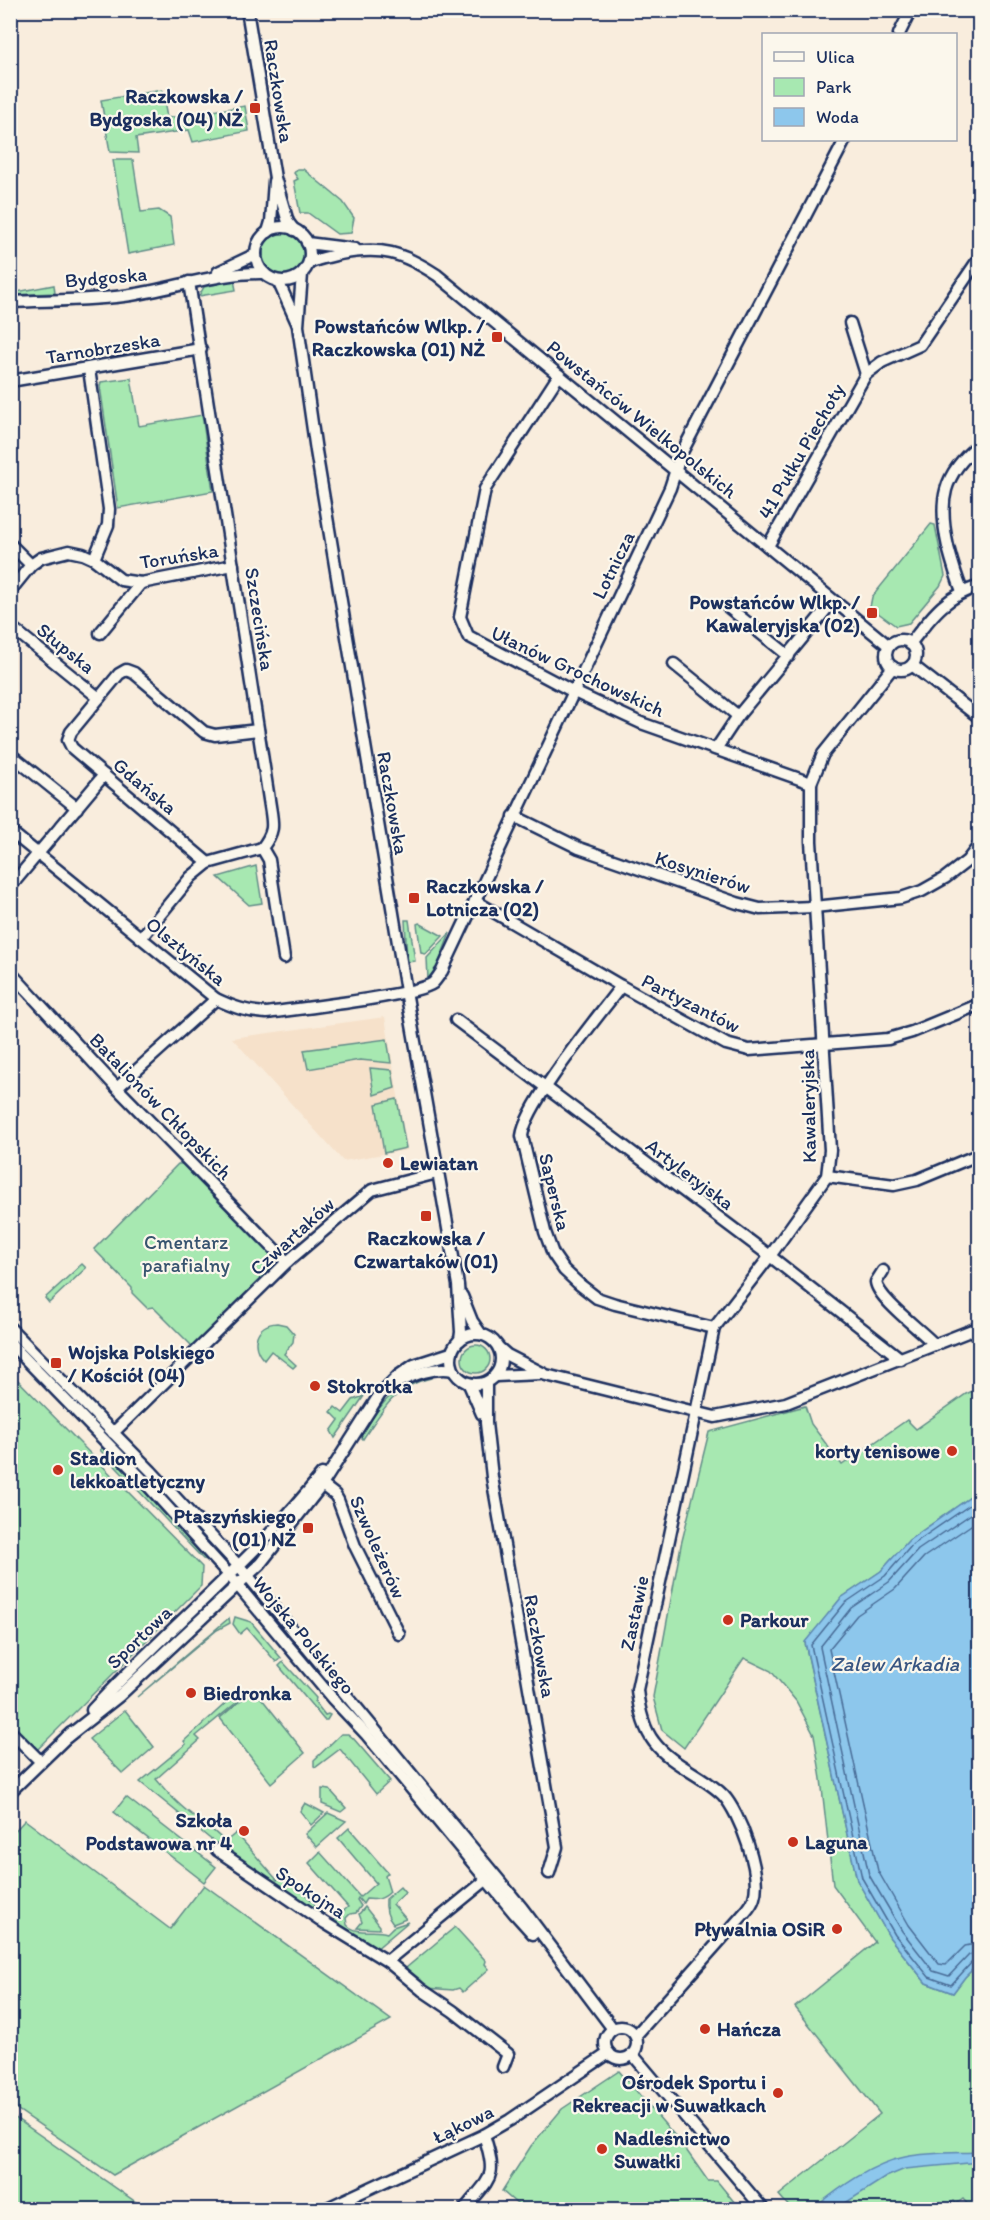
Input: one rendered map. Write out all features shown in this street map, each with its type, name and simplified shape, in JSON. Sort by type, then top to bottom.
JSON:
[{"type":"street","name":"Raczkowska","points":[[247,10],[275,178],[288,222],[294,230]]},
{"type":"street","points":[[900,33],[911,10]]},
{"type":"street","name":"Lotnicza","points":[[406,991],[433,983],[437,978],[670,488],[681,454],[843,141]]},
{"type":"street","name":"Raczkowska","points":[[268,232],[275,178]]},
{"type":"street","points":[[278,228],[294,230],[308,243],[311,257],[309,264],[302,274],[291,280],[278,281],[264,273],[258,264],[256,254],[259,244],[268,232],[278,228]]},
{"type":"street","name":"Powstańców Wielkopolskich","points":[[308,243],[394,253],[423,266],[462,294],[890,646]]},
{"type":"street","name":"Powstańców Wielkopolskich","points":[[309,264],[317,259],[358,250]]},
{"type":"street","name":"Bydgoska","points":[[204,278],[256,254]]},
{"type":"street","name":"41 Pułku Piechoty","points":[[768,546],[866,374],[882,362],[920,345],[980,257]]},
{"type":"street","name":"Bydgoska","points":[[10,302],[127,296],[204,278],[264,273]]},
{"type":"street","name":"Raczkowska","points":[[298,326],[302,274]]},
{"type":"street","name":"Raczkowska","points":[[278,281],[298,326],[316,451],[406,991],[458,1285],[460,1340]]},
{"type":"street","name":"Szczecińska","points":[[189,282],[273,828],[262,848]]},
{"type":"street","name":"41 Pułku Piechoty","points":[[850,324],[866,374]]},
{"type":"street","name":"Tarnobrzeska","points":[[10,381],[201,350]]},
{"type":"street","points":[[89,369],[109,508],[108,525],[94,559]]},
{"type":"street","name":"Ułanów Grochowskich","points":[[559,375],[484,489],[460,617],[464,630],[475,642],[641,723],[811,783]]},
{"type":"street","points":[[962,591],[955,574],[945,532],[943,502],[952,472],[968,453],[980,444]]},
{"type":"street","points":[[10,544],[31,565]]},
{"type":"street","name":"Toruńska","points":[[10,591],[31,565],[41,558],[69,551],[94,559],[121,580],[141,583],[233,565]]},
{"type":"street","points":[[100,633],[141,583]]},
{"type":"street","points":[[910,644],[931,616],[962,591],[980,586]]},
{"type":"street","points":[[716,749],[738,716],[833,601]]},
{"type":"street","points":[[728,607],[789,656]]},
{"type":"street","name":"Słupska","points":[[10,626],[99,698]]},
{"type":"street","points":[[901,640],[910,644],[916,654],[912,665],[903,670],[889,664],[886,655],[890,646],[901,640]]},
{"type":"street","points":[[674,664],[738,716]]},
{"type":"street","points":[[912,665],[980,718]]},
{"type":"street","name":"Kawaleryjska","points":[[697,1412],[714,1328],[770,1256],[827,1176],[830,1150],[810,841],[811,783],[823,754],[893,667]]},
{"type":"street","points":[[99,698],[119,674],[126,670],[135,673],[204,732],[215,735],[258,729]]},
{"type":"street","name":"Gdańska","points":[[99,698],[71,732],[68,740],[72,748],[208,863]]},
{"type":"street","points":[[10,754],[77,808]]},
{"type":"street","points":[[10,886],[104,775]]},
{"type":"street","name":"Kosynierów","points":[[514,816],[579,848],[760,909],[814,907],[902,898],[922,891],[945,878],[959,867],[980,844]]},
{"type":"street","name":"Olsztyńska","points":[[10,831],[216,999],[243,1010],[266,1013],[406,991]]},
{"type":"street","points":[[141,938],[191,878],[208,863],[262,848],[269,860],[284,958]]},
{"type":"street","name":"Partyzantów","points":[[475,901],[726,1044],[748,1050],[888,1040],[980,1004]]},
{"type":"street","name":"Batalionów Chłopskich","points":[[10,972],[117,1088],[287,1262]]},
{"type":"street","name":"Saperska","points":[[621,986],[545,1088],[523,1126],[522,1136],[545,1232],[553,1254],[564,1270],[597,1298],[714,1328]]},
{"type":"street","points":[[117,1088],[216,999]]},
{"type":"street","name":"Artyleryjska","points":[[456,1020],[770,1256],[901,1359]]},
{"type":"street","points":[[827,1176],[894,1185],[917,1180],[980,1154]]},
{"type":"street","name":"Czwartaków","points":[[113,1433],[287,1262],[372,1190],[437,1173]]},
{"type":"street","points":[[883,1271],[876,1282],[877,1290],[935,1345]]},
{"type":"street","name":"Raczkowska","points":[[458,1285],[472,1321],[481,1334]]},
{"type":"street","points":[[546,1375],[507,1355],[495,1342],[481,1334],[474,1334],[460,1340],[452,1353],[453,1370],[469,1384],[486,1383],[496,1376],[507,1374],[546,1375],[715,1416],[786,1403],[980,1327]]},
{"type":"street","name":"Wojska Polskiego","points":[[10,1328],[248,1576],[522,1908],[559,1960]]},
{"type":"street","name":"Wojska Polskiego","points":[[10,1343],[142,1479],[238,1585],[518,1918],[559,1960]]},
{"type":"street","points":[[496,1376],[502,1363],[499,1348]]},
{"type":"street","points":[[319,1483],[380,1394],[398,1376],[414,1365],[452,1353]]},
{"type":"street","points":[[388,1387],[420,1373],[453,1370]]},
{"type":"street","name":"Raczkowska","points":[[486,1383],[486,1423],[492,1477],[556,1839],[557,1847],[549,1873]]},
{"type":"street","name":"Raczkowska","points":[[469,1384],[486,1423]]},
{"type":"street","name":"Zastawie","points":[[636,2035],[741,1917],[754,1897],[754,1871],[734,1811],[724,1796],[654,1742],[645,1725],[637,1690],[697,1412]]},
{"type":"street","name":"Sportowa","points":[[67,1737],[119,1696],[260,1564],[319,1483]]},
{"type":"street","name":"Sportowa","points":[[10,1792],[239,1566],[319,1483]]},
{"type":"street","name":"Szwoleżerów","points":[[319,1483],[338,1500],[355,1546],[399,1634]]},
{"type":"street","points":[[10,1731],[41,1762]]},
{"type":"street","name":"Spokojna","points":[[218,1850],[296,1904],[387,1961],[422,1990],[453,2011],[508,2054],[503,2067]]},
{"type":"street","points":[[387,1961],[486,1880]]},
{"type":"street","points":[[559,1960],[613,2029]]},
{"type":"street","points":[[628,2028],[636,2035],[638,2046],[633,2055],[622,2060],[616,2059],[609,2053],[605,2042],[613,2029],[628,2028]]},
{"type":"street","name":"Łąkowa","points":[[323,2210],[510,2120],[609,2053]]},
{"type":"street","points":[[633,2055],[764,2210]]},
{"type":"street","points":[[464,2210],[489,2179],[492,2170],[491,2157],[484,2134]]},
{"type":"shaded area","points":[[385,1017],[407,1150],[343,1161],[232,1038]]},
{"type":"green space","points":[[162,90],[167,118],[245,106],[249,131],[193,142],[189,130],[136,138],[138,153],[110,152],[101,100]]},
{"type":"green space","points":[[113,160],[133,160],[141,212],[159,210],[170,217],[174,245],[128,254]]},
{"type":"green space","points":[[297,169],[303,169],[343,202],[354,218],[351,233],[337,234],[308,213],[300,213],[294,181],[298,179],[294,173]]},
{"type":"green space","points":[[283,228],[293,230],[302,236],[308,245],[310,255],[308,265],[302,274],[293,280],[283,282],[273,280],[264,274],[258,265],[256,255],[258,245],[264,236],[273,230]]},
{"type":"green space","points":[[234,280],[236,290],[199,296],[204,287]]},
{"type":"green space","points":[[54,285],[55,293],[11,295],[11,293]]},
{"type":"green space","points":[[131,378],[139,426],[202,415],[213,491],[118,508],[100,386],[101,382]]},
{"type":"green space","points":[[931,524],[935,525],[945,576],[940,586],[909,623],[896,626],[870,607],[872,597]]},
{"type":"green space","points":[[256,866],[262,903],[249,905],[218,877]]},
{"type":"green space","points":[[405,920],[409,920],[415,961],[407,962]]},
{"type":"green space","points":[[417,924],[443,936],[426,954],[421,953]]},
{"type":"green space","points":[[450,933],[436,970],[428,979],[427,958]]},
{"type":"green space","points":[[387,1039],[391,1063],[360,1060],[308,1069],[304,1050]]},
{"type":"green space","points":[[370,1068],[392,1070],[395,1088],[374,1095]]},
{"type":"green space","points":[[397,1099],[406,1148],[384,1153],[376,1104]]},
{"type":"green space","name":"Cmentarz parafialny","points":[[178,1164],[186,1164],[277,1258],[276,1266],[193,1347],[153,1307],[147,1308],[132,1293],[132,1288],[94,1249]]},
{"type":"green space","points":[[82,1264],[86,1268],[49,1303],[45,1298]]},
{"type":"green space","points":[[277,1323],[286,1325],[294,1334],[293,1342],[284,1354],[296,1365],[293,1368],[271,1351],[264,1360],[259,1354],[257,1336],[264,1327]]},
{"type":"green space","points":[[476,1345],[486,1349],[490,1359],[486,1369],[476,1373],[466,1369],[462,1359],[466,1349]]},
{"type":"green space","name":"Stadion lekkoatletyczny","points":[[10,1372],[202,1567],[201,1586],[36,1751],[11,1724]]},
{"type":"green space","points":[[433,1374],[431,1378],[398,1393],[363,1439],[360,1436],[382,1404],[397,1390]]},
{"type":"green space","points":[[979,1388],[979,1491],[909,1540],[881,1571],[841,1598],[805,1643],[857,1880],[890,1938],[926,1983],[953,1993],[979,1963],[979,2209],[972,2209],[963,2199],[956,2204],[954,2201],[942,2209],[791,2209],[779,2195],[880,2114],[795,2007],[875,1942],[833,1885],[814,1735],[796,1701],[771,1671],[744,1658],[684,1748],[662,1730],[653,1697],[681,1545],[709,1432],[805,1406],[811,1424],[842,1465],[907,1420],[916,1429],[966,1394]]},
{"type":"green space","points":[[364,1396],[335,1438],[331,1431],[339,1420],[331,1412],[335,1407],[343,1413],[353,1400]]},
{"type":"green space","points":[[104,1446],[209,1558],[207,1560],[203,1559],[100,1450]]},
{"type":"green space","points":[[235,1617],[251,1622],[281,1658],[276,1662],[247,1628],[240,1634],[233,1624]]},
{"type":"green space","points":[[229,1618],[230,1623],[217,1630],[137,1697]]},
{"type":"green space","points":[[283,1662],[316,1698],[315,1702],[325,1715],[330,1715],[327,1720],[324,1720],[279,1666]]},
{"type":"green space","points":[[254,1689],[305,1753],[271,1783],[220,1718]]},
{"type":"green space","points":[[238,1692],[242,1698],[196,1736],[200,1740],[156,1779],[184,1808],[225,1842],[236,1833],[277,1880],[286,1873],[316,1905],[314,1906],[319,1916],[235,1859],[140,1782],[186,1744],[184,1741]]},
{"type":"green space","points":[[125,1710],[154,1747],[123,1774],[89,1739]]},
{"type":"green space","points":[[341,1734],[348,1734],[353,1738],[390,1781],[376,1794],[340,1749],[316,1767],[314,1766],[314,1760]]},
{"type":"green space","points":[[322,1789],[330,1790],[346,1808],[341,1812],[322,1804]]},
{"type":"green space","points":[[126,1797],[216,1867],[204,1882],[114,1812]]},
{"type":"green space","points":[[305,1803],[324,1813],[311,1825],[300,1811]]},
{"type":"green space","points":[[328,1813],[346,1821],[317,1847],[305,1834]]},
{"type":"green space","points":[[25,1820],[170,1929],[204,1885],[391,2020],[113,2175],[11,2105],[11,1835]]},
{"type":"green space","points":[[349,1828],[388,1873],[385,1876],[390,1892],[379,1899],[366,1899],[363,1904],[358,1898],[361,1906],[356,1913],[346,1918],[347,1925],[361,1931],[387,1933],[393,1927],[408,1922],[376,1949],[348,1930],[336,1926],[323,1917],[322,1912],[331,1922],[348,1907],[309,1863],[320,1852],[360,1897],[376,1883],[338,1838]]},
{"type":"green space","points":[[400,1887],[405,1893],[393,1904],[406,1919],[393,1924],[387,1913],[386,1899]]},
{"type":"green space","points":[[365,1907],[380,1929],[357,1928],[362,1922],[359,1914]]},
{"type":"green space","points":[[455,1927],[486,1961],[485,1964],[489,1969],[463,1992],[459,1988],[453,1990],[426,1988],[422,1981],[406,1968]]},
{"type":"green space","points":[[619,2071],[682,2144],[708,2181],[717,2181],[740,2209],[523,2209],[502,2191],[531,2146],[562,2109]]},
{"type":"green space","points":[[10,2115],[140,2205],[130,2210],[11,2209]]},
{"type":"water","name":"Zalew Arkadia","points":[[979,1491],[979,1963],[953,1993],[926,1983],[890,1938],[857,1880],[805,1642],[841,1598],[881,1571],[909,1540]]},
{"type":"water","points":[[979,2152],[979,2162],[905,2169],[886,2177],[836,2209],[813,2209],[856,2177],[893,2160],[924,2154]]},
{"type":"place","name":"Raczkowska / Bydgoska (04) NŻ","points":[[255,108]]},
{"type":"place","name":"Powstańców Wlkp. / Raczkowska (01) NŻ","points":[[497,337]]},
{"type":"place","name":"Powstańców Wlkp. / Kawaleryjska (02)","points":[[872,613]]},
{"type":"place","name":"Raczkowska / Lotnicza (02)","points":[[414,898]]},
{"type":"place","name":"Lewiatan","points":[[388,1163]]},
{"type":"place","name":"Raczkowska / Czwartaków (01)","points":[[426,1216]]},
{"type":"place","name":"Wojska Polskiego / Kościół (04)","points":[[56,1363]]},
{"type":"place","name":"Stokrotka","points":[[315,1386]]},
{"type":"place","name":"korty tenisowe","points":[[952,1451]]},
{"type":"place","name":"Stadion lekkoatletyczny","points":[[58,1470]]},
{"type":"place","name":"Ptaszyńskiego (01) NŻ","points":[[308,1528]]},
{"type":"place","name":"Parkour","points":[[728,1620]]},
{"type":"place","name":"Biedronka","points":[[191,1693]]},
{"type":"place","name":"Szkoła Podstawowa nr 4","points":[[244,1831]]},
{"type":"place","name":"Laguna","points":[[793,1842]]},
{"type":"place","name":"Pływalnia OSiR","points":[[837,1929]]},
{"type":"place","name":"Hańcza","points":[[705,2029]]},
{"type":"place","name":"Ośrodek Sportu i Rekreacji w Suwałkach","points":[[778,2093]]},
{"type":"place","name":"Nadleśnictwo Suwałki","points":[[602,2149]]}]
